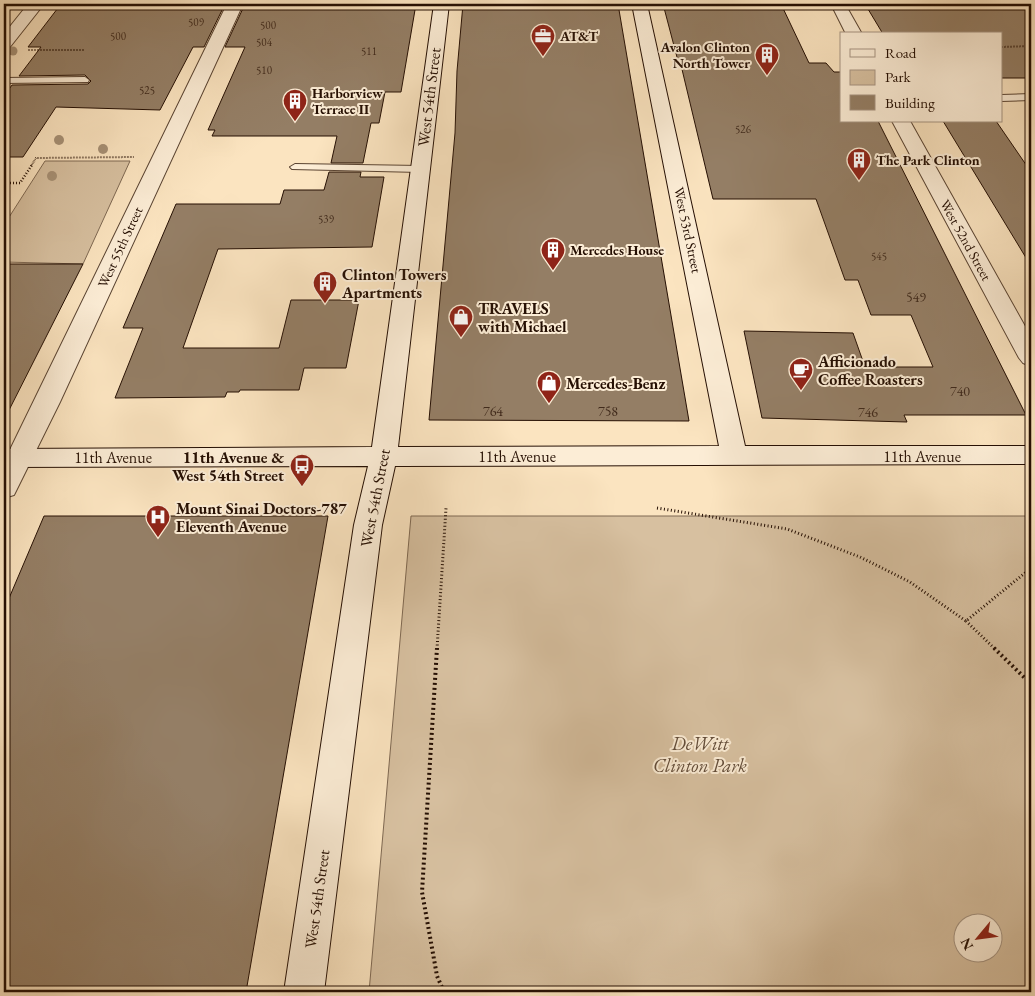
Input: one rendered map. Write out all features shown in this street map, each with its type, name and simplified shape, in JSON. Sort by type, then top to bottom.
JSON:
[{"type":"main road","points":[[4,44],[36,4]]},
{"type":"main road","name":"West 55th Street","points":[[4,488],[11,457],[47,402],[235,4]]},
{"type":"main road","name":"West 54th Street","points":[[304,992],[368,525],[384,456],[441,4]]},
{"type":"main road","name":"West 53rd Street","points":[[640,4],[734,456]]},
{"type":"main road","points":[[838,4],[853,32]]},
{"type":"main road","name":"West 52nd Street","points":[[902,122],[1031,358]]},
{"type":"main road","name":"11th Avenue","points":[[11,457],[1031,455]]},
{"type":"lane","points":[[4,81],[85,80]]},
{"type":"lane","points":[[1002,98],[1031,97]]},
{"type":"lane","points":[[295,166],[420,169]]},
{"type":"path","points":[[1002,47],[1031,46]]},
{"type":"path","points":[[27,50],[85,50]]},
{"type":"path","points":[[4,183],[20,183],[36,158],[141,157]]},
{"type":"path","points":[[444,992],[437,976],[422,892],[446,508]]},
{"type":"path","points":[[657,508],[786,530],[860,557],[902,578],[966,621],[1031,684]]},
{"type":"path","points":[[966,621],[1031,568]]},
{"type":"green space","points":[[45,161],[130,161],[83,264],[4,262],[4,225]]},
{"type":"green space","name":"DeWitt Clinton Park","points":[[411,516],[1031,516],[1031,992],[369,992]]},
{"type":"building","points":[[61,4],[225,4],[204,47],[193,47],[160,110],[56,107],[23,157],[4,157],[4,96],[12,85],[88,84],[91,81],[85,75],[19,76],[41,47],[28,47]]},
{"type":"building","points":[[245,4],[416,4],[401,92],[385,92],[379,123],[371,123],[363,163],[331,163],[337,136],[212,136],[215,130],[208,130],[245,47],[225,47]]},
{"type":"building","name":"Mercedes House","points":[[463,4],[618,4],[689,421],[429,420],[455,133],[457,71]]},
{"type":"building","points":[[663,4],[781,4],[809,63],[826,63],[834,72],[840,72],[840,122],[879,122],[1026,415],[904,415],[907,422],[762,418],[744,331],[853,333],[865,367],[933,367],[911,315],[871,315],[858,280],[845,280],[816,199],[713,199],[680,61],[678,61]]},
{"type":"building","points":[[865,4],[1020,4],[1031,17],[1031,78],[1002,78],[1002,32],[882,32]]},
{"type":"building","points":[[944,122],[997,122],[1031,172],[1031,266]]},
{"type":"building","name":"Clinton Towers Apartments","points":[[329,172],[361,172],[360,177],[384,177],[372,247],[218,249],[183,348],[279,348],[291,300],[359,300],[346,368],[304,368],[299,390],[240,390],[239,392],[227,392],[225,397],[115,398],[143,328],[123,328],[176,204],[280,204],[284,190],[324,190]]},
{"type":"building","points":[[4,264],[83,264],[4,420]]},
{"type":"building","points":[[44,516],[328,516],[246,992],[4,992],[4,610]]},
{"type":"place","name":"AT&T","points":[[543,57]]},
{"type":"place","name":"Avalon Clinton North Tower","points":[[767,76]]},
{"type":"place","name":"Harborview Terrace II","points":[[295,122]]},
{"type":"place","name":"The Park Clinton","points":[[859,181]]},
{"type":"place","name":"Mercedes House","points":[[553,271]]},
{"type":"place","name":"Clinton Towers Apartments","points":[[325,304]]},
{"type":"place","name":"TRAVELS with Michael","points":[[461,338]]},
{"type":"place","name":"Afficionado Coffee Roasters","points":[[801,391]]},
{"type":"place","name":"Mercedes-Benz","points":[[549,404]]},
{"type":"place","name":"11th Avenue & West 54th Street","points":[[302,487]]},
{"type":"place","name":"Mount Sinai Doctors-787 Eleventh Avenue","points":[[158,538]]}]
